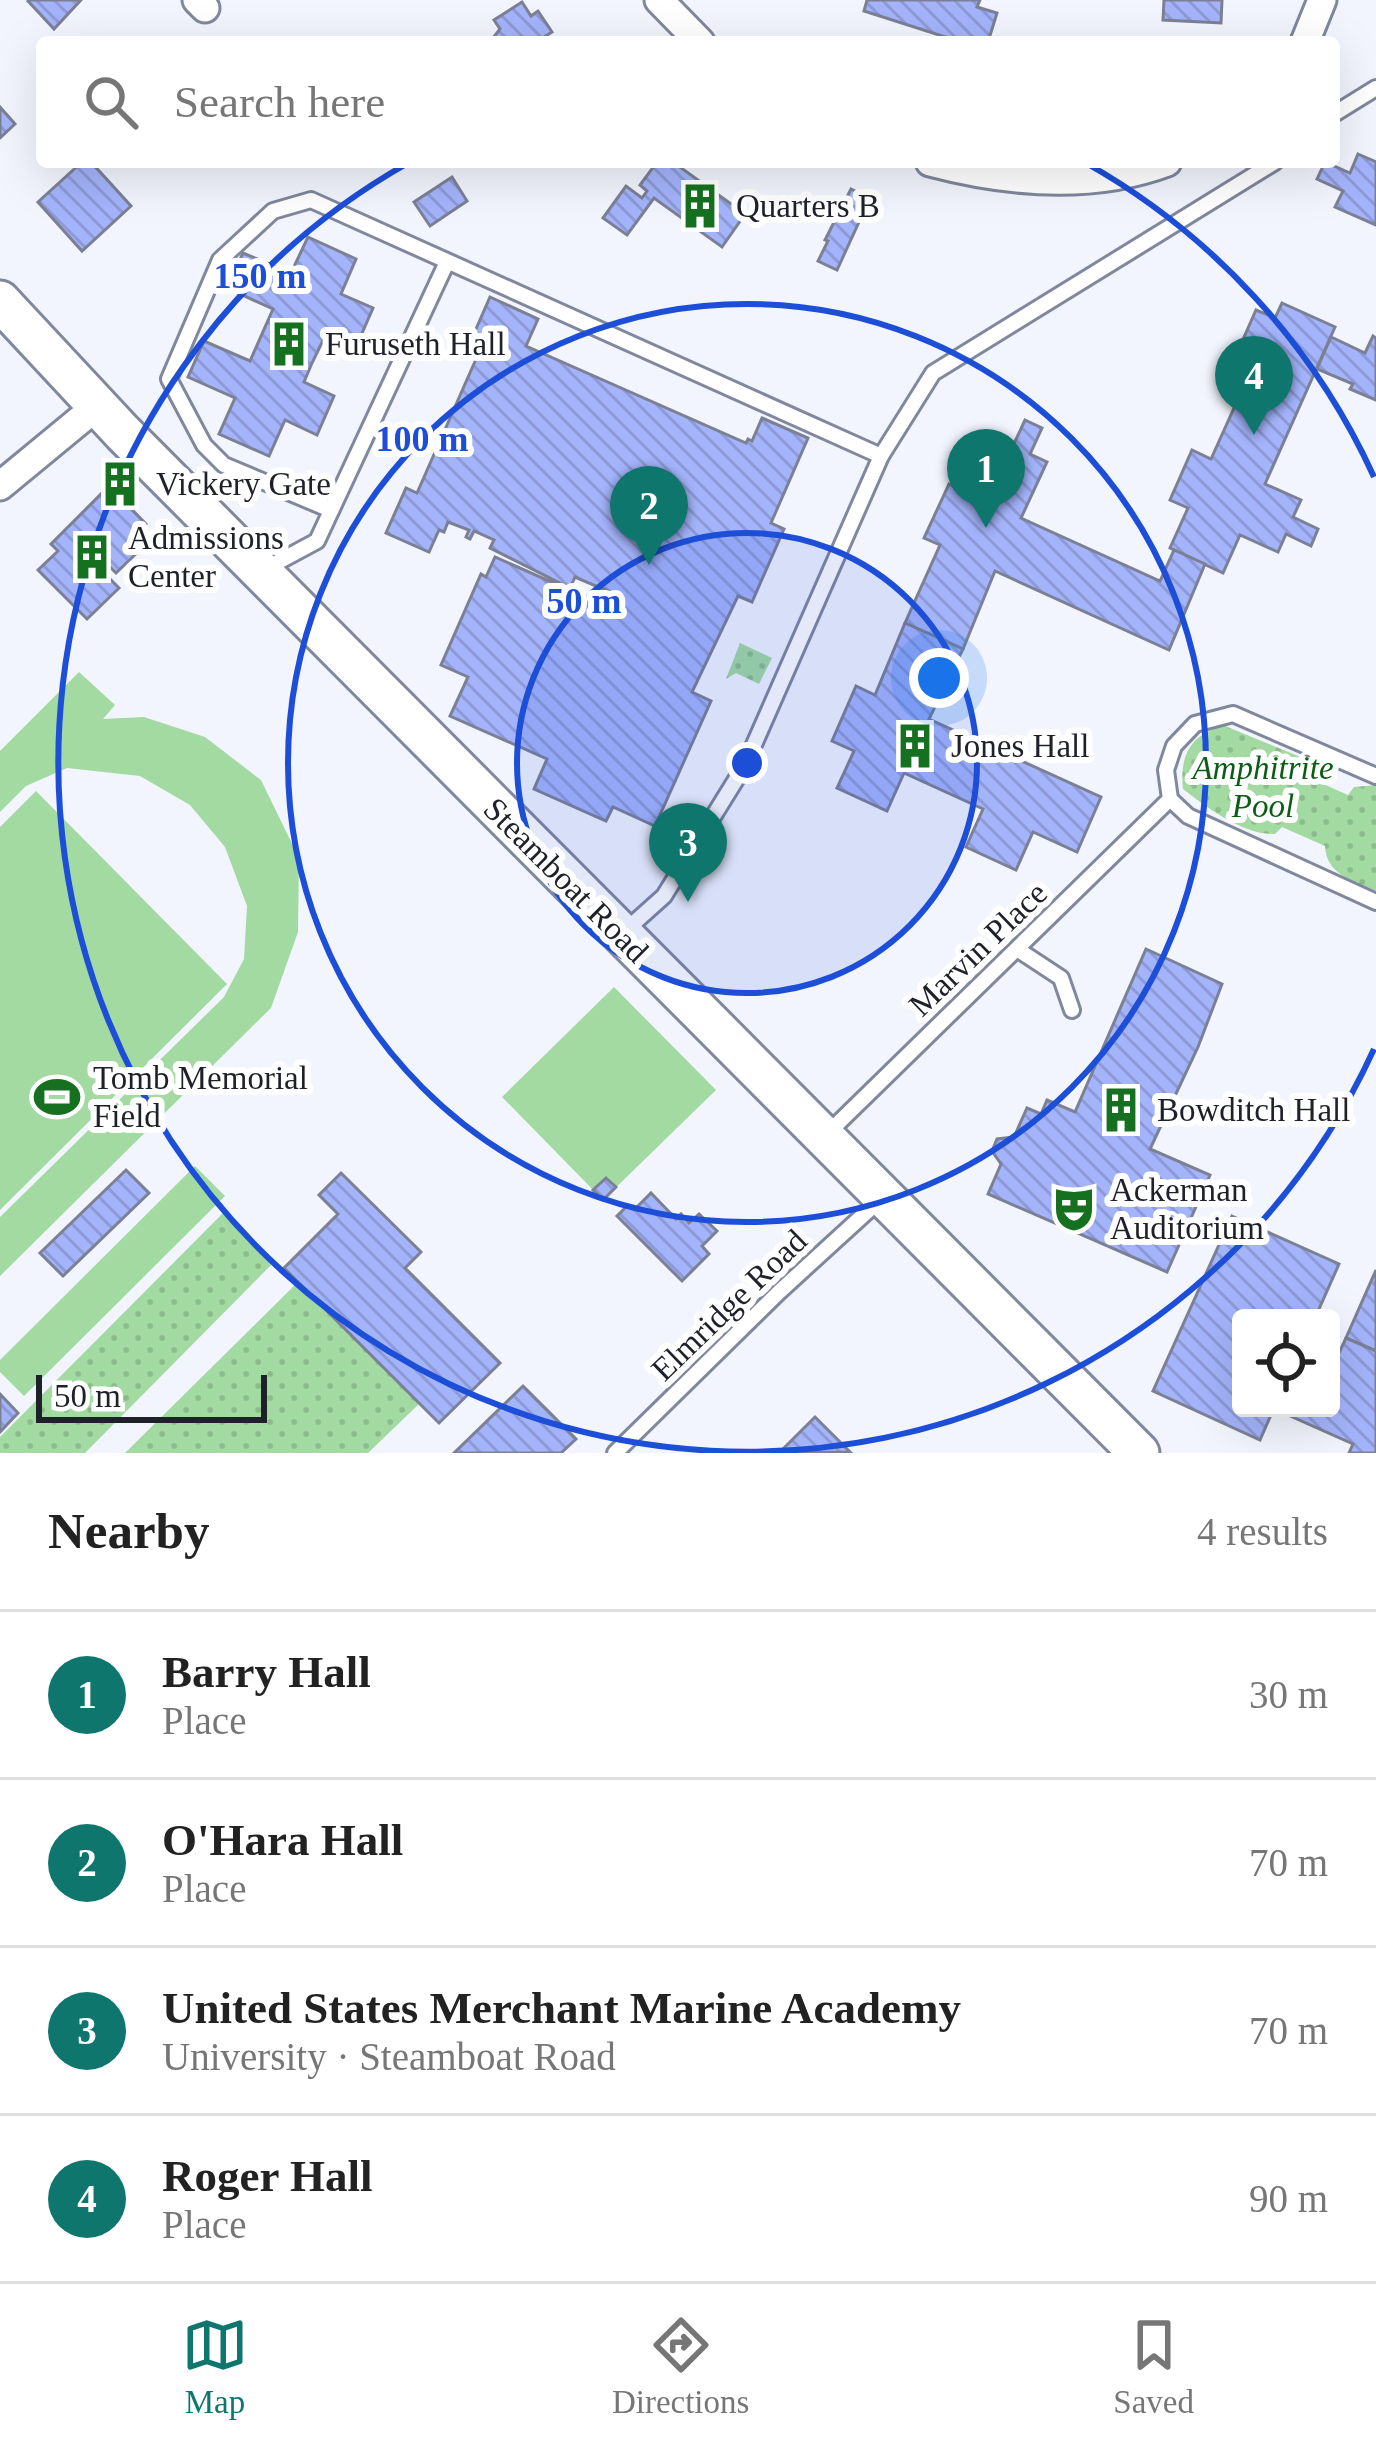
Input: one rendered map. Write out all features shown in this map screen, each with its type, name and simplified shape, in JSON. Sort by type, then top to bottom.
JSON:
[{"type":"street","points":[[659,0],[694,36]]},
{"type":"street","points":[[1307,36],[1322,0]]},
{"type":"street","points":[[956,168],[1051,181],[1140,168]]},
{"type":"street","name":"Steamboat Road","points":[[0,301],[621,935],[1139,1453]]},
{"type":"street","points":[[0,486],[98,406]]},
{"type":"lane","points":[[1340,111],[1376,88]]},
{"type":"lane","points":[[621,935],[664,896],[745,765],[881,456],[933,374],[1265,168]]},
{"type":"lane","points":[[331,510],[224,465],[203,445],[169,379],[220,260],[273,212],[311,200],[881,456]]},
{"type":"lane","points":[[263,570],[316,541],[447,262]]},
{"type":"lane","points":[[1376,776],[1233,714],[1195,724],[1174,746],[1166,770],[1170,799],[1188,816],[1376,902]]},
{"type":"lane","name":"Marvin Place","points":[[823,1138],[1170,799]]},
{"type":"lane","points":[[1017,949],[1061,978],[1072,1010]]},
{"type":"lane","name":"Elmridge Road","points":[[615,1453],[882,1198]]},
{"type":"green space","points":[[740,643],[772,658],[759,684],[736,673],[726,679]]},
{"type":"green space","points":[[79,672],[115,705],[103,719],[144,717],[205,737],[261,780],[299,858],[298,932],[271,1008],[0,1276],[0,1217],[224,997],[244,959],[247,906],[225,847],[190,805],[140,776],[67,768],[26,786],[0,812],[0,751]]},
{"type":"green space","name":"Amphitrite Pool","points":[[1225,726],[1303,758],[1305,776],[1348,795],[1354,787],[1376,785],[1376,891],[1335,870],[1325,846],[1282,827],[1275,834],[1238,825],[1183,789],[1183,766],[1190,748],[1204,734]]},
{"type":"green space","name":"Tomb Memorial Field","points":[[36,791],[227,984],[0,1210],[0,827]]},
{"type":"green space","points":[[614,987],[716,1090],[603,1200],[502,1097]]},
{"type":"green space","points":[[195,1166],[225,1196],[24,1396],[0,1372],[0,1360]]},
{"type":"green space","points":[[224,1212],[274,1262],[85,1453],[0,1453],[0,1437]]},
{"type":"green space","points":[[298,1282],[420,1403],[368,1453],[125,1453]]},
{"type":"building","points":[[29,0],[81,0],[54,29],[28,1]]},
{"type":"building","points":[[867,0],[980,0],[977,7],[997,13],[990,36],[942,36],[864,11]]},
{"type":"building","points":[[1164,0],[1222,0],[1221,23],[1163,20]]},
{"type":"building","points":[[522,2],[531,16],[538,11],[552,32],[495,36],[500,29],[494,20]]},
{"type":"building","points":[[0,107],[15,124],[0,138]]},
{"type":"building","points":[[1358,154],[1376,162],[1376,225],[1335,207],[1343,191],[1317,179],[1322,168],[1350,173]]},
{"type":"building","points":[[75,168],[96,168],[131,206],[82,251],[38,202]]},
{"type":"building","name":"Quarters B","points":[[653,168],[681,168],[745,214],[722,247],[654,198],[627,235],[603,218],[626,186],[642,198],[647,191],[640,185]]},
{"type":"building","points":[[452,177],[467,201],[430,226],[414,202]]},
{"type":"building","points":[[851,189],[870,198],[837,270],[818,261]]},
{"type":"building","name":"Furuseth Hall","points":[[308,237],[356,259],[341,294],[373,308],[356,347],[326,334],[312,363],[304,382],[334,396],[317,435],[285,420],[269,456],[219,434],[235,398],[188,377],[204,341],[250,361],[273,309],[227,288],[243,253],[291,273]]},
{"type":"building","points":[[490,297],[538,319],[526,346],[746,443],[752,441],[762,418],[808,438],[771,523],[784,529],[752,602],[738,596],[692,692],[711,701],[655,826],[613,807],[606,821],[534,789],[547,759],[450,716],[468,677],[441,665],[481,574],[486,577],[495,557],[617,611],[623,597],[599,587],[593,593],[596,586],[575,577],[570,588],[490,548],[494,540],[474,531],[470,539],[466,537],[469,530],[448,522],[429,552],[386,533],[406,488],[417,493],[480,350],[469,345]]},
{"type":"building","points":[[1282,303],[1335,327],[1265,484],[1301,500],[1293,517],[1318,529],[1311,546],[1286,534],[1278,552],[1240,535],[1223,573],[1170,548],[1188,508],[1170,500],[1192,450],[1211,459],[1252,368],[1234,360],[1256,310],[1275,318]]},
{"type":"building","points":[[1373,336],[1376,400],[1317,369],[1331,337],[1365,353]]},
{"type":"building","points":[[1025,420],[1042,428],[1030,454],[1047,462],[1021,518],[1160,581],[1174,550],[1205,564],[1169,650],[995,571],[963,649],[905,623],[940,545],[924,538],[949,484],[971,495],[997,438],[1013,446]]},
{"type":"building","name":"Vickery Gate","points":[[127,469],[135,478],[117,495],[109,486]]},
{"type":"building","name":"Admissions Center","points":[[109,486],[146,524],[132,538],[142,548],[116,573],[107,564],[101,570],[119,588],[87,619],[38,570],[58,551],[51,544]]},
{"type":"building","name":"Jones Hall","points":[[905,623],[963,649],[929,719],[1101,797],[1077,852],[1033,832],[1016,870],[966,847],[983,809],[904,773],[887,811],[837,788],[854,751],[832,741],[856,686],[875,695]]},
{"type":"building","name":"Bowditch Hall","points":[[1146,949],[1222,984],[1150,1149],[1210,1175],[1167,1272],[988,1194],[1001,1164],[992,1151],[997,1139],[1014,1137],[1027,1108],[1041,1114],[1047,1100],[1075,1112]]},
{"type":"building","points":[[126,1170],[149,1193],[63,1276],[40,1253]]},
{"type":"building","points":[[341,1173],[421,1252],[405,1268],[500,1363],[439,1423],[284,1268],[338,1214],[319,1195]]},
{"type":"building","points":[[606,1178],[616,1187],[603,1200],[593,1190]]},
{"type":"building","points":[[651,1193],[676,1219],[681,1214],[689,1223],[699,1214],[717,1231],[702,1246],[709,1254],[682,1281],[617,1216],[628,1205],[635,1209]]},
{"type":"building","points":[[1232,1216],[1339,1264],[1319,1309],[1232,1309],[1232,1417],[1270,1417],[1260,1440],[1153,1391]]},
{"type":"building","points":[[1376,1270],[1376,1351],[1346,1338]]},
{"type":"building","points":[[1346,1338],[1376,1351],[1376,1453],[1349,1453],[1353,1444],[1292,1417],[1340,1417],[1340,1351]]},
{"type":"building","points":[[523,1386],[576,1439],[561,1453],[454,1453]]},
{"type":"building","points":[[0,1394],[18,1413],[0,1432]]},
{"type":"building","points":[[815,1417],[850,1452],[779,1453]]},
{"type":"place","name":"Quarters B","points":[[700,206]]},
{"type":"place","name":"Furuseth Hall","points":[[289,344]]},
{"type":"place","name":"Roger Hall","points":[[1254,435]]},
{"type":"place","name":"Vickery Gate","points":[[120,484]]},
{"type":"place","name":"Barry Hall","points":[[986,528]]},
{"type":"place","name":"Admissions Center","points":[[92,557]]},
{"type":"place","name":"O'Hara Hall","points":[[649,565]]},
{"type":"place","name":"Jones Hall","points":[[915,746]]},
{"type":"place","name":"United States Merchant Marine Academy","points":[[688,902]]},
{"type":"place","name":"Tomb Memorial Field","points":[[57,1097]]},
{"type":"place","name":"Bowditch Hall","points":[[1121,1110]]},
{"type":"place","name":"Ackerman Auditorium","points":[[1074,1209]]}]
